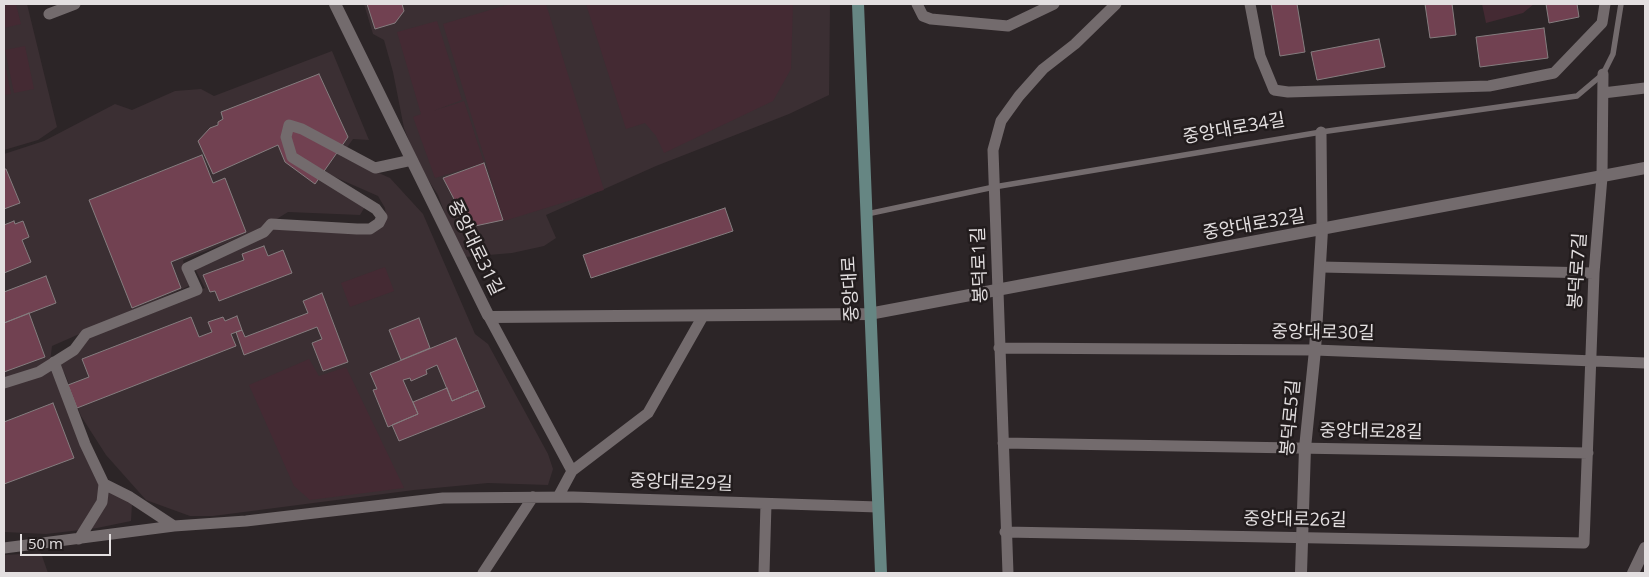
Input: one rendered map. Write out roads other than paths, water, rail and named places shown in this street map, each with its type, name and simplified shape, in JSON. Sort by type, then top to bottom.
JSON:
[{"type":"main road","name":"중앙대로","points":[[858,4],[869,314],[881,573]]},
{"type":"street","points":[[49,14],[75,4]]},
{"type":"street","name":"중앙대로31길","points":[[335,4],[488,315],[491,317],[869,314]]},
{"type":"street","points":[[917,4],[923,16],[931,19],[1008,26],[1054,4]]},
{"type":"street","points":[[1102,4],[1103,16]]},
{"type":"street","name":"봉덕로1길","points":[[1008,573],[1005,532],[999,290],[993,150],[1001,121],[1019,96],[1043,70],[1075,44],[1116,4]]},
{"type":"street","points":[[1250,4],[1260,56],[1274,90],[1288,92],[1489,86],[1554,73],[1602,23],[1605,4]]},
{"type":"street","name":"봉덕로7길","points":[[1584,543],[1594,273],[1602,177],[1603,74]]},
{"type":"street","points":[[1603,94],[1645,88]]},
{"type":"street","points":[[4,383],[39,372],[74,350],[86,334],[197,290],[187,268],[264,232],[272,224],[370,229],[379,223],[382,217],[376,208],[292,157],[286,138],[289,125],[302,129],[375,168],[412,160]]},
{"type":"street","name":"봉덕로5길","points":[[1300,573],[1305,448],[1321,267],[1321,132]]},
{"type":"street","name":"중앙대로32길","points":[[869,314],[1645,168]]},
{"type":"street","points":[[1321,267],[1594,273]]},
{"type":"street","points":[[488,315],[572,471]]},
{"type":"street","points":[[558,497],[572,471],[648,413],[703,316]]},
{"type":"street","name":"중앙대로30길","points":[[999,348],[1315,350],[1590,359],[1645,363]]},
{"type":"street","points":[[54,362],[84,444],[104,484],[102,502],[79,539]]},
{"type":"street","name":"중앙대로28길","points":[[1003,443],[1588,453]]},
{"type":"street","points":[[104,484],[130,497],[174,526]]},
{"type":"street","points":[[483,573],[533,497]]},
{"type":"street","name":"중앙대로29길","points":[[4,548],[174,526],[443,498],[558,497],[878,507]]},
{"type":"street","points":[[764,573],[766,504]]},
{"type":"street","name":"중앙대로26길","points":[[1005,532],[1584,543]]},
{"type":"street","points":[[1632,573],[1645,548]]},
{"type":"lane","name":"봉덕로7길","points":[[1603,74],[1613,54],[1621,4]]},
{"type":"lane","name":"중앙대로34길","points":[[865,214],[994,188],[1321,132],[1577,96],[1603,74]]}]
